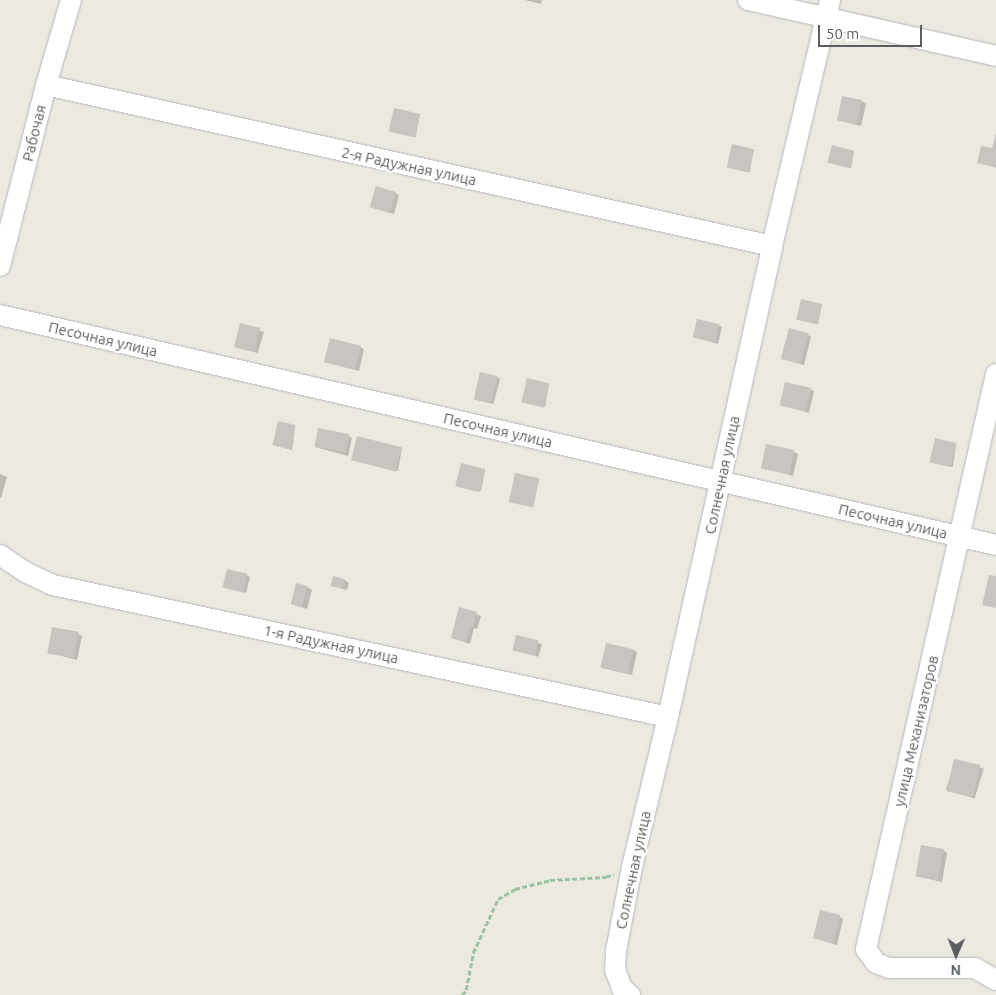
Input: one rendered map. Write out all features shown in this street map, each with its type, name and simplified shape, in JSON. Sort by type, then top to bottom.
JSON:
[{"type":"street","name":"Рабочая","points":[[0,266],[46,85],[71,0]]},
{"type":"street","points":[[748,0],[828,9],[996,56]]},
{"type":"street","name":"Солнечная улица","points":[[630,995],[622,988],[615,970],[616,951],[632,867],[722,481],[772,246],[828,9]]},
{"type":"street","name":"2-я Радужная улица","points":[[46,85],[772,246]]},
{"type":"street","name":"Песочная улица","points":[[0,315],[996,545]]},
{"type":"street","name":"улица Механизаторов","points":[[996,374],[866,949],[876,963],[888,968],[975,968],[996,980]]},
{"type":"street","name":"1-я Радужная улица","points":[[0,555],[25,572],[53,585],[668,717]]},
{"type":"path","points":[[462,995],[466,990],[473,953],[498,899],[515,889],[550,880],[606,877],[632,867]]},
{"type":"building","points":[[842,96],[862,100],[857,124],[837,121]]},
{"type":"building","points":[[394,108],[420,114],[415,137],[389,131]]},
{"type":"building","points":[[996,133],[996,167],[977,163],[981,146],[992,148]]},
{"type":"building","points":[[732,144],[754,149],[749,173],[727,167]]},
{"type":"building","points":[[832,145],[854,151],[850,168],[827,162]]},
{"type":"building","points":[[376,186],[396,192],[390,213],[370,207]]},
{"type":"building","points":[[801,299],[822,304],[818,324],[796,319]]},
{"type":"building","points":[[697,319],[719,324],[715,343],[693,338]]},
{"type":"building","points":[[240,323],[260,328],[254,352],[234,347]]},
{"type":"building","points":[[789,328],[808,333],[800,364],[781,359]]},
{"type":"building","points":[[330,338],[361,346],[355,370],[324,362]]},
{"type":"building","points":[[480,372],[498,376],[491,403],[474,399]]},
{"type":"building","points":[[527,378],[549,383],[544,408],[521,402]]},
{"type":"building","points":[[785,382],[811,388],[806,411],[780,405]]},
{"type":"building","points":[[278,421],[296,425],[290,449],[272,445]]},
{"type":"building","points":[[318,428],[349,434],[346,453],[314,447]]},
{"type":"building","points":[[357,436],[402,447],[396,471],[351,460]]},
{"type":"building","points":[[935,438],[956,443],[951,467],[929,462]]},
{"type":"building","points":[[766,444],[794,450],[789,474],[761,468]]},
{"type":"building","points":[[461,463],[485,469],[479,492],[455,486]]},
{"type":"building","points":[[515,473],[539,478],[533,508],[509,502]]},
{"type":"building","points":[[227,569],[247,574],[243,593],[222,587]]},
{"type":"building","points":[[989,575],[996,576],[996,608],[982,605]]},
{"type":"building","points":[[333,576],[345,579],[342,589],[331,586]]},
{"type":"building","points":[[296,583],[308,586],[302,607],[291,604]]},
{"type":"building","points":[[459,607],[477,612],[466,642],[451,638]]},
{"type":"building","points":[[52,627],[79,632],[74,658],[47,654]]},
{"type":"building","points":[[516,635],[538,640],[535,656],[512,651]]},
{"type":"building","points":[[606,643],[633,649],[628,674],[600,667]]},
{"type":"building","points":[[954,759],[980,765],[973,797],[947,791]]},
{"type":"building","points":[[921,845],[944,849],[938,881],[915,877]]},
{"type":"building","points":[[820,910],[840,915],[833,943],[813,938]]}]
